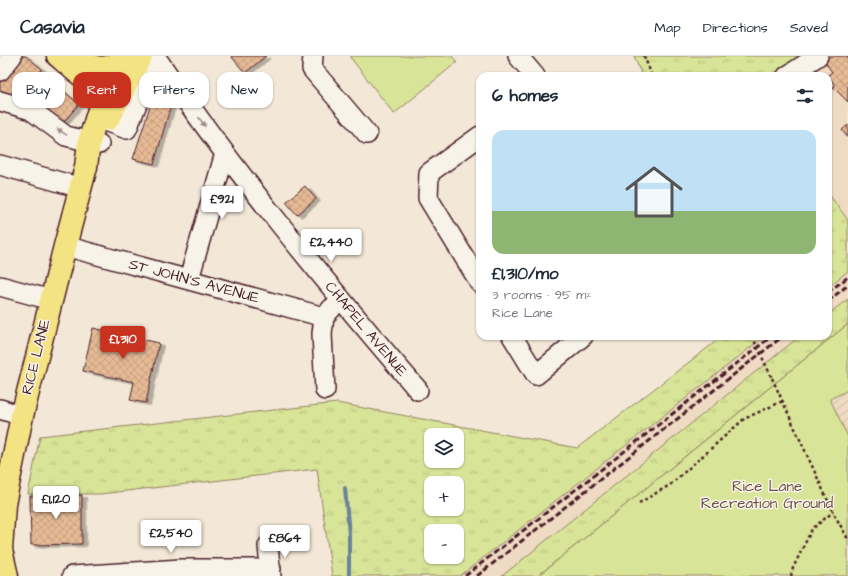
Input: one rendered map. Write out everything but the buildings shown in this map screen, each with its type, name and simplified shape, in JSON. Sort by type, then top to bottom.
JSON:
[{"type":"main road","points":[[58,56],[82,72]]},
{"type":"main road","points":[[75,56],[91,72]]},
{"type":"main road","name":"RICE LANE","points":[[125,72],[141,56]]},
{"type":"main road","name":"RICE LANE","points":[[8,576],[5,562],[0,550],[4,504],[22,416],[51,300],[103,108]]},
{"type":"street","points":[[0,71],[12,56]]},
{"type":"street","points":[[313,56],[312,69],[367,134]]},
{"type":"street","points":[[518,56],[532,72]]},
{"type":"street","points":[[793,72],[818,56]]},
{"type":"street","points":[[117,108],[127,130],[148,76],[158,60]]},
{"type":"street","name":"CHAPEL AVENUE","points":[[158,60],[225,153],[340,300],[418,390]]},
{"type":"street","points":[[0,101],[31,110],[66,136],[94,143]]},
{"type":"street","points":[[476,139],[429,173],[428,198],[476,276]]},
{"type":"street","points":[[189,279],[225,153]]},
{"type":"street","points":[[0,166],[81,188]]},
{"type":"street","name":"ST JOHN'S AVENUE","points":[[65,246],[324,316]]},
{"type":"street","points":[[0,286],[51,300]]},
{"type":"street","points":[[325,390],[322,334],[324,316],[340,300]]},
{"type":"street","points":[[514,340],[536,375],[578,340]]},
{"type":"street","points":[[0,409],[22,416]]},
{"type":"street","points":[[72,576],[181,569],[271,572],[268,546]]},
{"type":"path","points":[[644,56],[650,72]]},
{"type":"path","points":[[754,340],[833,512],[848,539]]},
{"type":"path","points":[[639,503],[670,485],[744,419],[783,401]]},
{"type":"path","points":[[791,576],[793,568],[812,529],[833,512]]},
{"type":"shaded area","points":[[848,56],[848,220],[832,198],[832,72],[776,72],[798,62]]},
{"type":"shaded area","points":[[848,271],[848,299],[832,311],[832,284]]},
{"type":"shaded area","points":[[760,340],[795,340],[502,576],[460,576]]},
{"type":"shaded area","points":[[848,390],[848,437],[830,399]]},
{"type":"green space","points":[[452,56],[457,62],[394,114],[350,57]]},
{"type":"green space","points":[[634,56],[805,56],[798,62],[776,72],[640,72]]},
{"type":"green space","points":[[832,198],[848,220],[848,271],[832,284]]},
{"type":"green space","points":[[848,299],[848,324],[832,337],[832,311]]},
{"type":"green space","name":"Rice Lane Recreation Ground","points":[[848,324],[848,390],[830,399],[848,437],[848,576],[538,576],[828,340],[832,340],[832,337]]},
{"type":"green space","points":[[718,340],[760,340],[460,576],[332,576],[317,469],[100,494],[28,494],[40,436],[337,403],[577,448]]},
{"type":"green space","points":[[795,340],[828,340],[538,576],[502,576]]},
{"type":"waterway","points":[[345,488],[349,535],[349,576]]},
{"type":"railway","points":[[832,289],[848,277]]},
{"type":"railway","points":[[832,298],[848,285]]},
{"type":"railway","points":[[465,576],[767,340]]},
{"type":"railway","points":[[477,576],[778,340]]}]
